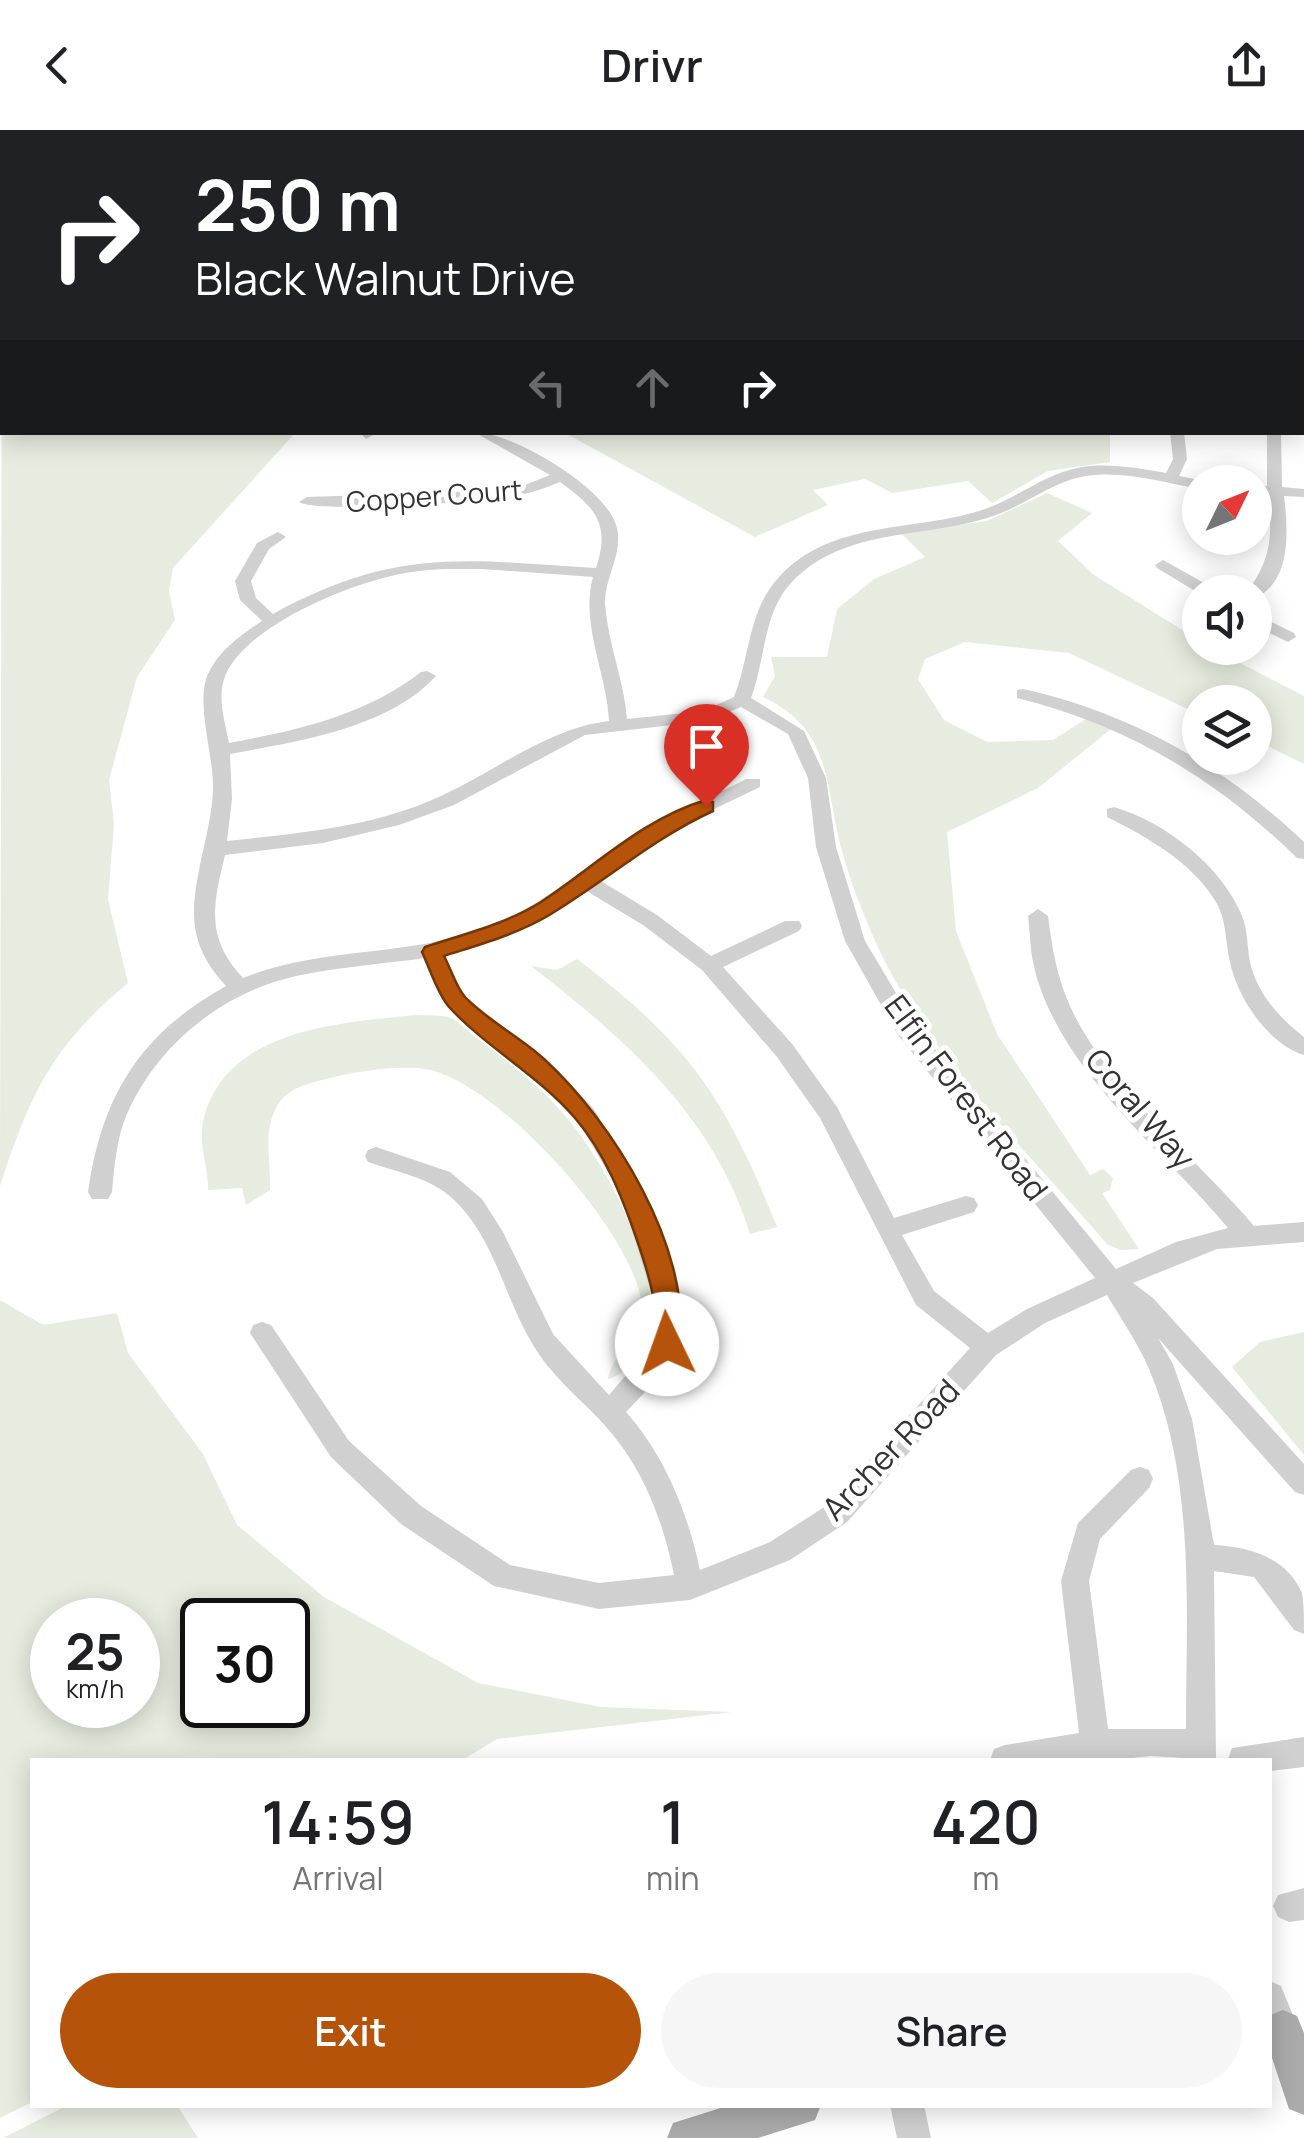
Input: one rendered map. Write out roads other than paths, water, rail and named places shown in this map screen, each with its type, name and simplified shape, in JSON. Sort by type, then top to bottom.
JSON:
[{"type":"main road","points":[[1282,2021],[1304,2094]]},
{"type":"main road","points":[[688,2138],[790,2108]]},
{"type":"street","points":[[486,435],[597,502],[608,519],[612,540],[596,597],[618,698],[618,724]]},
{"type":"street","points":[[1170,480],[1180,458],[1176,435]]},
{"type":"street","points":[[1272,581],[1288,570],[1298,547],[1297,493],[1276,462],[1274,435]]},
{"type":"street","points":[[217,849],[323,836],[392,821],[446,801],[581,730],[707,716],[742,700],[751,680],[764,610],[784,580],[813,557],[896,527],[987,514],[1043,482],[1069,473],[1098,469],[1182,482]]},
{"type":"street","name":"Copper Court","points":[[307,502],[363,504],[437,496],[502,497],[559,477]]},
{"type":"street","points":[[1272,491],[1297,493]]},
{"type":"street","points":[[271,620],[248,600],[243,581],[263,546],[278,537]]},
{"type":"street","points":[[1164,565],[1182,576]]},
{"type":"street","points":[[240,988],[216,964],[202,930],[206,885],[217,849],[224,800],[222,750],[212,705],[216,674],[236,648],[271,620],[373,577],[410,567],[602,573]]},
{"type":"street","points":[[1272,628],[1288,637]]},
{"type":"street","points":[[222,750],[339,722],[410,691],[427,676]]},
{"type":"street","points":[[1023,694],[1062,701],[1186,758],[1282,830],[1304,853]]},
{"type":"street","name":"Elfin Forest Road","points":[[742,700],[795,731],[817,778],[826,847],[855,941],[906,1029],[1112,1281]]},
{"type":"street","points":[[100,1192],[110,1130],[134,1074],[156,1046],[197,1013],[240,988],[297,969],[432,952],[508,928],[587,882],[659,828],[754,783]]},
{"type":"street","points":[[1114,813],[1158,834],[1199,869],[1233,916],[1241,969],[1262,1009],[1304,1047]]},
{"type":"street","points":[[587,882],[650,920],[709,965],[784,1051],[829,1113],[925,1298],[987,1347]]},
{"type":"street","name":"Coral Way","points":[[1038,916],[1038,951],[1061,1005],[1095,1064],[1247,1235]]},
{"type":"street","points":[[709,965],[792,926]]},
{"type":"street","points":[[432,952],[456,1000],[535,1064],[585,1114],[631,1190],[670,1316],[667,1344],[652,1368],[610,1412]]},
{"type":"street","points":[[376,1156],[434,1174],[458,1188],[482,1214],[538,1332],[572,1378],[610,1412],[652,1466],[678,1526],[690,1587]]},
{"type":"street","points":[[887,1230],[966,1205]]},
{"type":"street","name":"Archer Road","points":[[262,1333],[340,1450],[412,1516],[504,1577],[599,1596],[690,1587],[780,1552],[838,1513],[987,1347],[1008,1331],[1184,1249],[1247,1235],[1304,1232]]},
{"type":"street","points":[[1112,1281],[1144,1305],[1304,1484]]},
{"type":"street","points":[[1028,1758],[1177,1741],[1200,1752],[1200,1557],[1179,1419],[1160,1364],[1127,1314],[1112,1281]]},
{"type":"street","points":[[1098,1752],[1076,1580],[1088,1532],[1140,1479]]},
{"type":"street","points":[[1200,1557],[1252,1559],[1271,1570],[1304,1620]]},
{"type":"street","points":[[1251,1758],[1304,1752]]},
{"type":"street","points":[[908,2108],[914,2138]]}]
